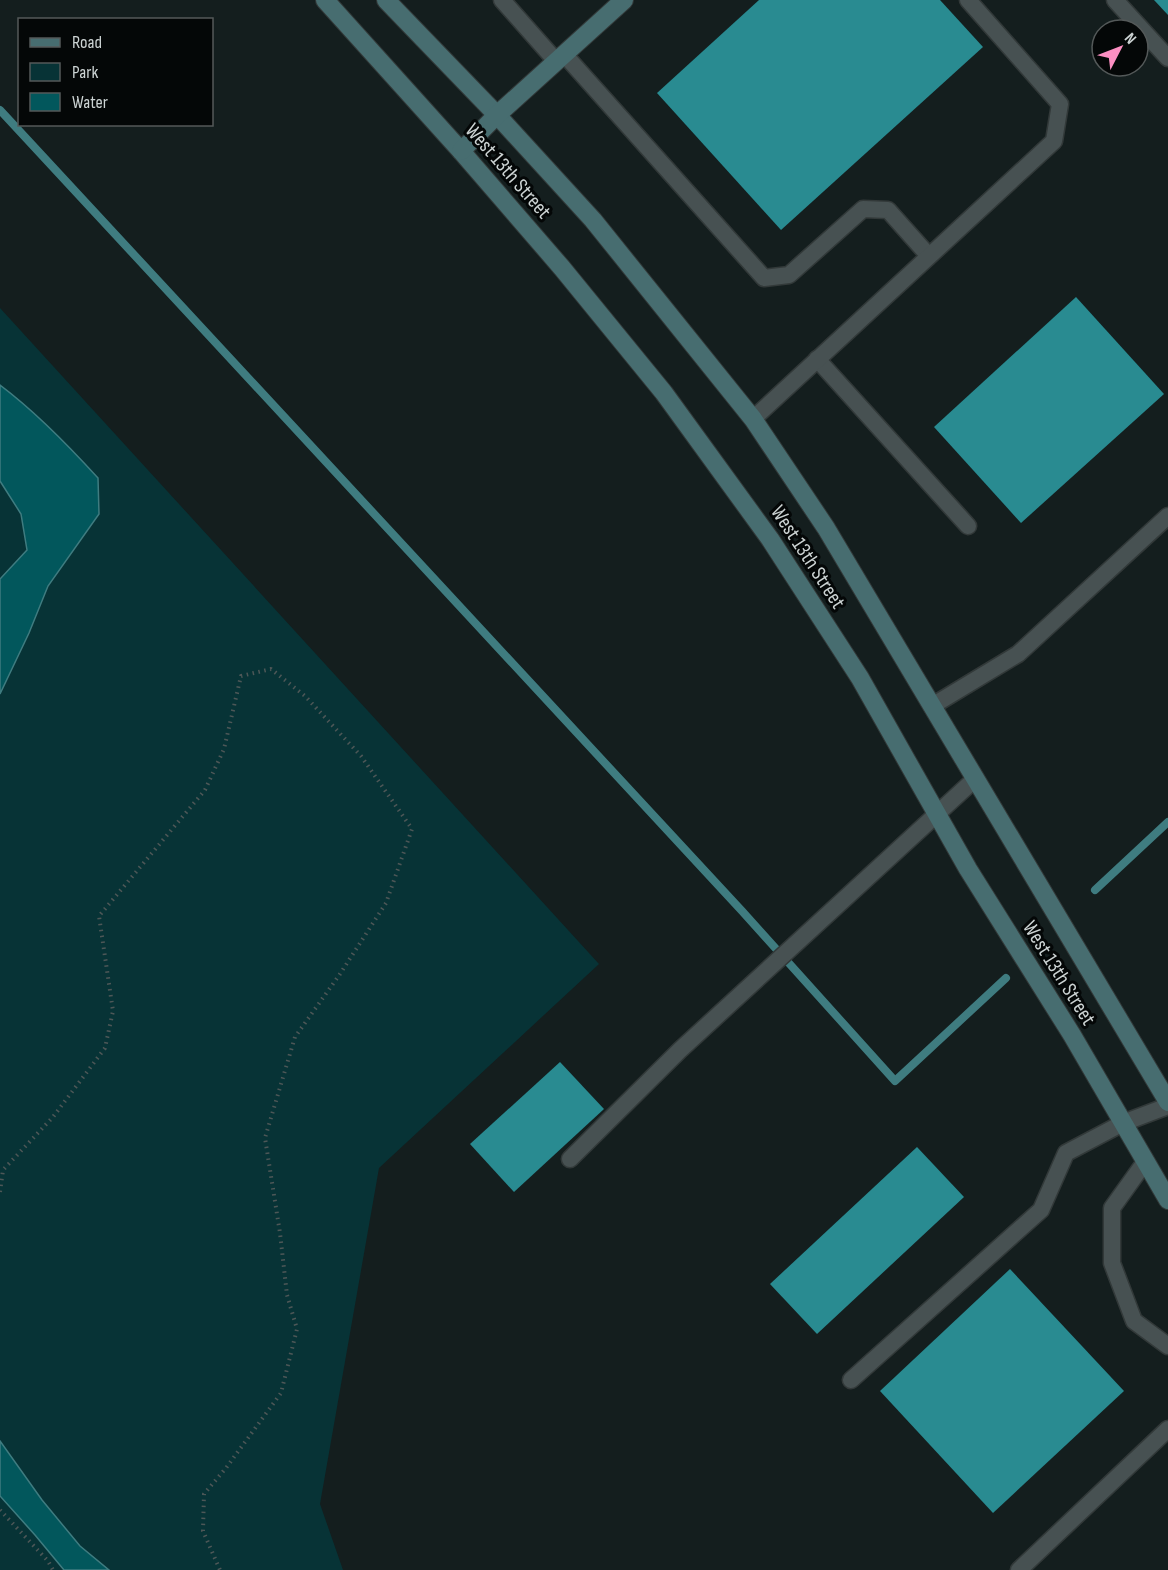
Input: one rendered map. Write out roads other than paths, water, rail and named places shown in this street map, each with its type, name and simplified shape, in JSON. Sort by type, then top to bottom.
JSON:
[{"type":"main road","name":"West 13th Street","points":[[325,0],[461,151],[562,268],[664,393],[770,538],[860,678],[968,869],[1072,1035],[1168,1200]]},
{"type":"main road","name":"West 13th Street","points":[[386,0],[497,115],[593,220],[753,418],[826,528],[1168,1104]]},
{"type":"main road","points":[[461,151],[497,115],[624,0]]},
{"type":"lane","points":[[502,0],[560,58],[764,278],[789,275],[862,209],[888,210],[929,256]]},
{"type":"lane","points":[[753,418],[1054,141],[1060,104],[968,0]]},
{"type":"lane","points":[[1115,0],[1168,58]]},
{"type":"lane","points":[[817,359],[968,526]]},
{"type":"lane","points":[[932,706],[1018,654],[1168,516]]},
{"type":"lane","points":[[570,1159],[680,1050],[975,779]]},
{"type":"lane","points":[[851,1380],[1041,1210],[1066,1153],[1123,1123],[1168,1104]]},
{"type":"lane","points":[[1145,1162],[1112,1208],[1112,1263],[1134,1321],[1168,1346]]},
{"type":"lane","points":[[1019,1570],[1168,1429]]},
{"type":"water","points":[[0,385],[51,429],[98,478],[99,514],[48,586],[0,694],[0,579],[27,550],[21,514],[0,481]]},
{"type":"water","points":[[0,1441],[42,1500],[80,1546],[109,1570],[64,1570],[0,1496]]},
{"type":"waterway","points":[[0,110],[742,911],[895,1081],[1006,978]]},
{"type":"waterway","points":[[1095,890],[1168,822]]}]
